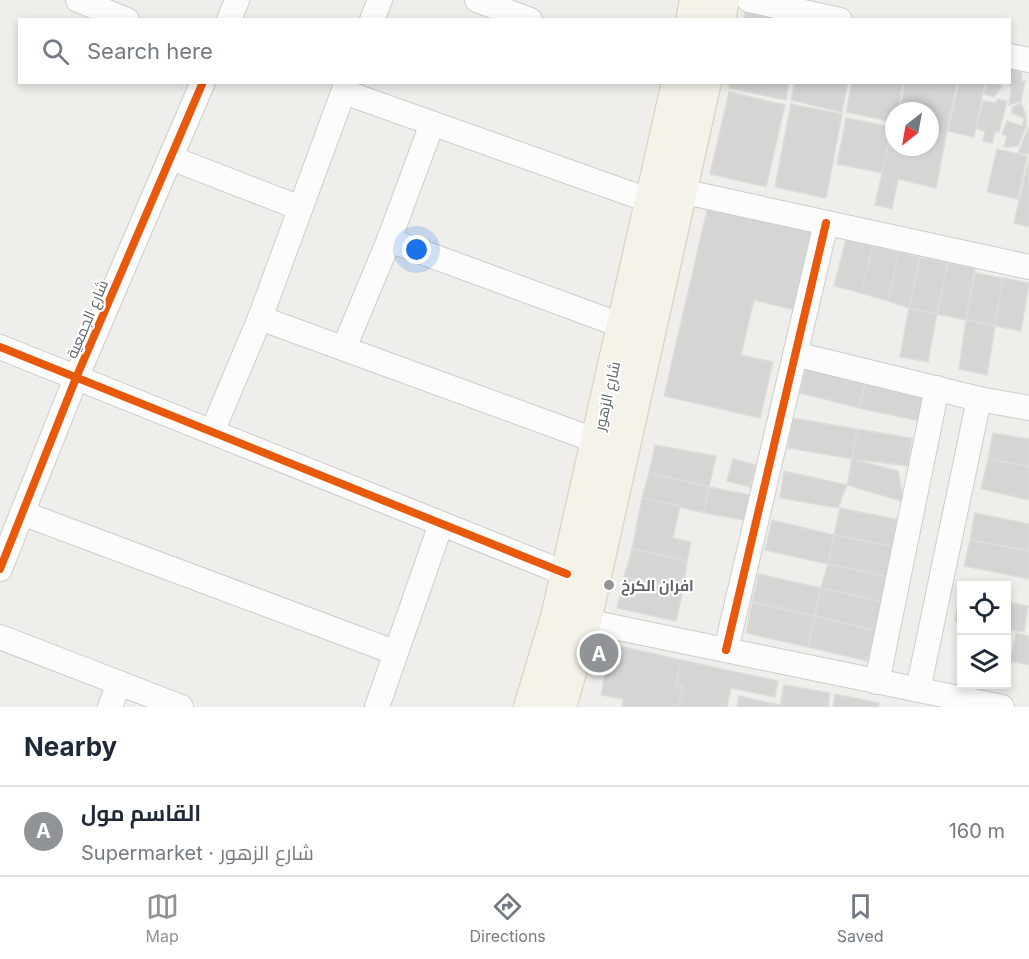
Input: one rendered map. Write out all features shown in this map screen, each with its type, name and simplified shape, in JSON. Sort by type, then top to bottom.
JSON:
[{"type":"main road","points":[[692,18],[696,0]]},
{"type":"main road","points":[[719,18],[723,0]]},
{"type":"main road","name":"شارع الزهور","points":[[561,707],[585,621],[603,458],[623,326],[678,84]]},
{"type":"main road","name":"شارع الزهور","points":[[530,707],[557,617],[567,574],[681,191],[705,84]]},
{"type":"street","points":[[78,0],[122,18]]},
{"type":"street","points":[[231,18],[237,0]]},
{"type":"street","points":[[373,18],[380,0]]},
{"type":"street","points":[[477,0],[525,18]]},
{"type":"street","points":[[749,0],[831,18]]},
{"type":"street","points":[[1011,56],[1029,60]]},
{"type":"street","name":"شارع الجمعية","points":[[0,569],[76,378],[202,84]]},
{"type":"street","points":[[212,432],[260,318],[345,87],[432,124],[651,201]]},
{"type":"street","points":[[344,348],[389,240],[432,124]]},
{"type":"street","points":[[171,158],[300,208]]},
{"type":"street","points":[[681,191],[1029,267]]},
{"type":"street","points":[[726,650],[826,223]]},
{"type":"street","points":[[389,240],[623,326]]},
{"type":"street","points":[[260,318],[344,348],[603,458]]},
{"type":"street","points":[[0,347],[567,574]]},
{"type":"street","points":[[795,354],[979,399],[1029,408]]},
{"type":"street","points":[[877,682],[937,388]]},
{"type":"street","points":[[918,690],[979,399]]},
{"type":"street","points":[[22,513],[394,652]]},
{"type":"street","points":[[377,707],[394,652],[441,524]]},
{"type":"street","points":[[585,621],[1002,707]]},
{"type":"street","points":[[0,637],[181,707]]},
{"type":"street","points":[[110,707],[119,683]]},
{"type":"building","points":[[745,12],[770,18],[744,18]]},
{"type":"building","points":[[1011,68],[1022,73],[1021,81],[1025,81],[1021,101],[1009,105]]},
{"type":"building","points":[[730,84],[789,84],[786,100],[729,88]]},
{"type":"building","points":[[795,84],[848,84],[842,112],[791,100]]},
{"type":"building","points":[[852,84],[903,84],[900,102],[885,102],[885,120],[846,112]]},
{"type":"building","points":[[905,84],[957,84],[946,136],[939,135],[939,102],[902,102]]},
{"type":"building","points":[[959,84],[985,84],[974,137],[948,131]]},
{"type":"building","points":[[987,84],[1002,86],[994,97],[984,94]]},
{"type":"building","points":[[729,92],[785,105],[766,187],[710,174]]},
{"type":"building","points":[[998,99],[1007,101],[999,132],[995,131],[992,143],[983,141],[985,131],[976,129],[983,101],[995,103]]},
{"type":"building","points":[[1021,103],[1026,116],[1026,126],[1018,146],[1004,147],[1007,136],[1002,134],[1007,121],[1022,126],[1024,118],[1011,113],[1013,107]]},
{"type":"building","points":[[791,104],[842,114],[826,198],[775,187]]},
{"type":"building","points":[[846,118],[885,126],[886,156],[883,173],[837,164]]},
{"type":"building","points":[[1029,126],[1029,154],[1018,153]]},
{"type":"building","points":[[939,135],[946,136],[936,188],[898,179],[892,209],[875,205],[886,156],[939,156]]},
{"type":"building","points":[[997,149],[1027,156],[1018,199],[987,192]]},
{"type":"building","points":[[1029,158],[1029,227],[1014,223]]},
{"type":"building","points":[[708,206],[813,230],[795,310],[754,300],[741,355],[773,362],[760,418],[664,396]]},
{"type":"building","points":[[846,239],[873,246],[861,293],[834,286]]},
{"type":"building","points":[[873,246],[899,252],[888,301],[861,293]]},
{"type":"building","points":[[899,252],[920,257],[909,308],[888,301]]},
{"type":"building","points":[[920,257],[948,263],[937,314],[909,308]]},
{"type":"building","points":[[948,263],[975,268],[966,320],[937,314]]},
{"type":"building","points":[[975,273],[1003,278],[995,326],[966,320]]},
{"type":"building","points":[[1003,278],[1029,283],[1021,331],[995,326]]},
{"type":"building","points":[[909,308],[937,314],[928,362],[900,357]]},
{"type":"building","points":[[966,320],[995,326],[987,375],[959,369]]},
{"type":"building","points":[[807,362],[867,377],[859,408],[800,393]]},
{"type":"building","points":[[867,377],[931,392],[924,422],[859,408]]},
{"type":"building","points":[[793,418],[857,429],[852,459],[788,448]]},
{"type":"building","points":[[857,429],[912,438],[908,466],[852,459]]},
{"type":"building","points":[[993,433],[1029,439],[1029,467],[988,459]]},
{"type":"building","points":[[655,445],[716,456],[709,487],[649,473]]},
{"type":"building","points":[[733,459],[756,465],[750,487],[727,481]]},
{"type":"building","points":[[852,459],[898,471],[904,502],[847,485]]},
{"type":"building","points":[[988,459],[1029,467],[1029,500],[981,489]]},
{"type":"building","points":[[784,471],[847,485],[838,508],[780,498]]},
{"type":"building","points":[[649,473],[709,487],[704,513],[642,498]]},
{"type":"building","points":[[709,487],[755,496],[750,521],[704,513]]},
{"type":"building","points":[[642,498],[680,506],[673,538],[691,542],[687,561],[632,549]]},
{"type":"building","points":[[840,508],[900,520],[895,547],[834,535]]},
{"type":"building","points":[[975,513],[1029,524],[1029,551],[970,540]]},
{"type":"building","points":[[772,520],[834,535],[828,564],[765,550]]},
{"type":"building","points":[[834,535],[895,547],[889,577],[828,564]]},
{"type":"building","points":[[970,540],[1029,551],[1029,579],[964,566]]},
{"type":"building","points":[[632,549],[687,561],[683,590],[624,577]]},
{"type":"building","points":[[828,564],[889,577],[883,602],[821,588]]},
{"type":"building","points":[[759,574],[821,588],[815,616],[752,602]]},
{"type":"building","points":[[624,577],[683,590],[676,621],[617,608]]},
{"type":"building","points":[[821,588],[883,602],[876,631],[815,616]]},
{"type":"building","points":[[752,602],[815,616],[808,647],[746,633]]},
{"type":"building","points":[[1011,603],[1028,606],[1024,632],[1011,630]]},
{"type":"building","points":[[815,616],[876,631],[867,661],[808,647]]},
{"type":"building","points":[[1016,633],[1029,636],[1029,665],[1011,661]]},
{"type":"building","points":[[611,644],[681,660],[676,686],[683,687],[678,707],[622,707],[623,699],[601,695]]},
{"type":"building","points":[[681,660],[778,681],[775,697],[731,688],[727,707],[678,707],[683,687],[676,686]]},
{"type":"building","points":[[784,685],[830,693],[828,707],[780,707]]},
{"type":"building","points":[[835,694],[879,703],[878,707],[833,707]]},
{"type":"building","points":[[739,696],[780,705],[779,707],[737,707]]},
{"type":"cycle path","points":[[0,569],[76,378],[202,84]]},
{"type":"cycle path","points":[[726,650],[826,223]]},
{"type":"cycle path","points":[[0,347],[567,574]]},
{"type":"place","name":"افران الكرخ","points":[[609,585]]},
{"type":"place","name":"القاسم مول","points":[[599,653]]}]
